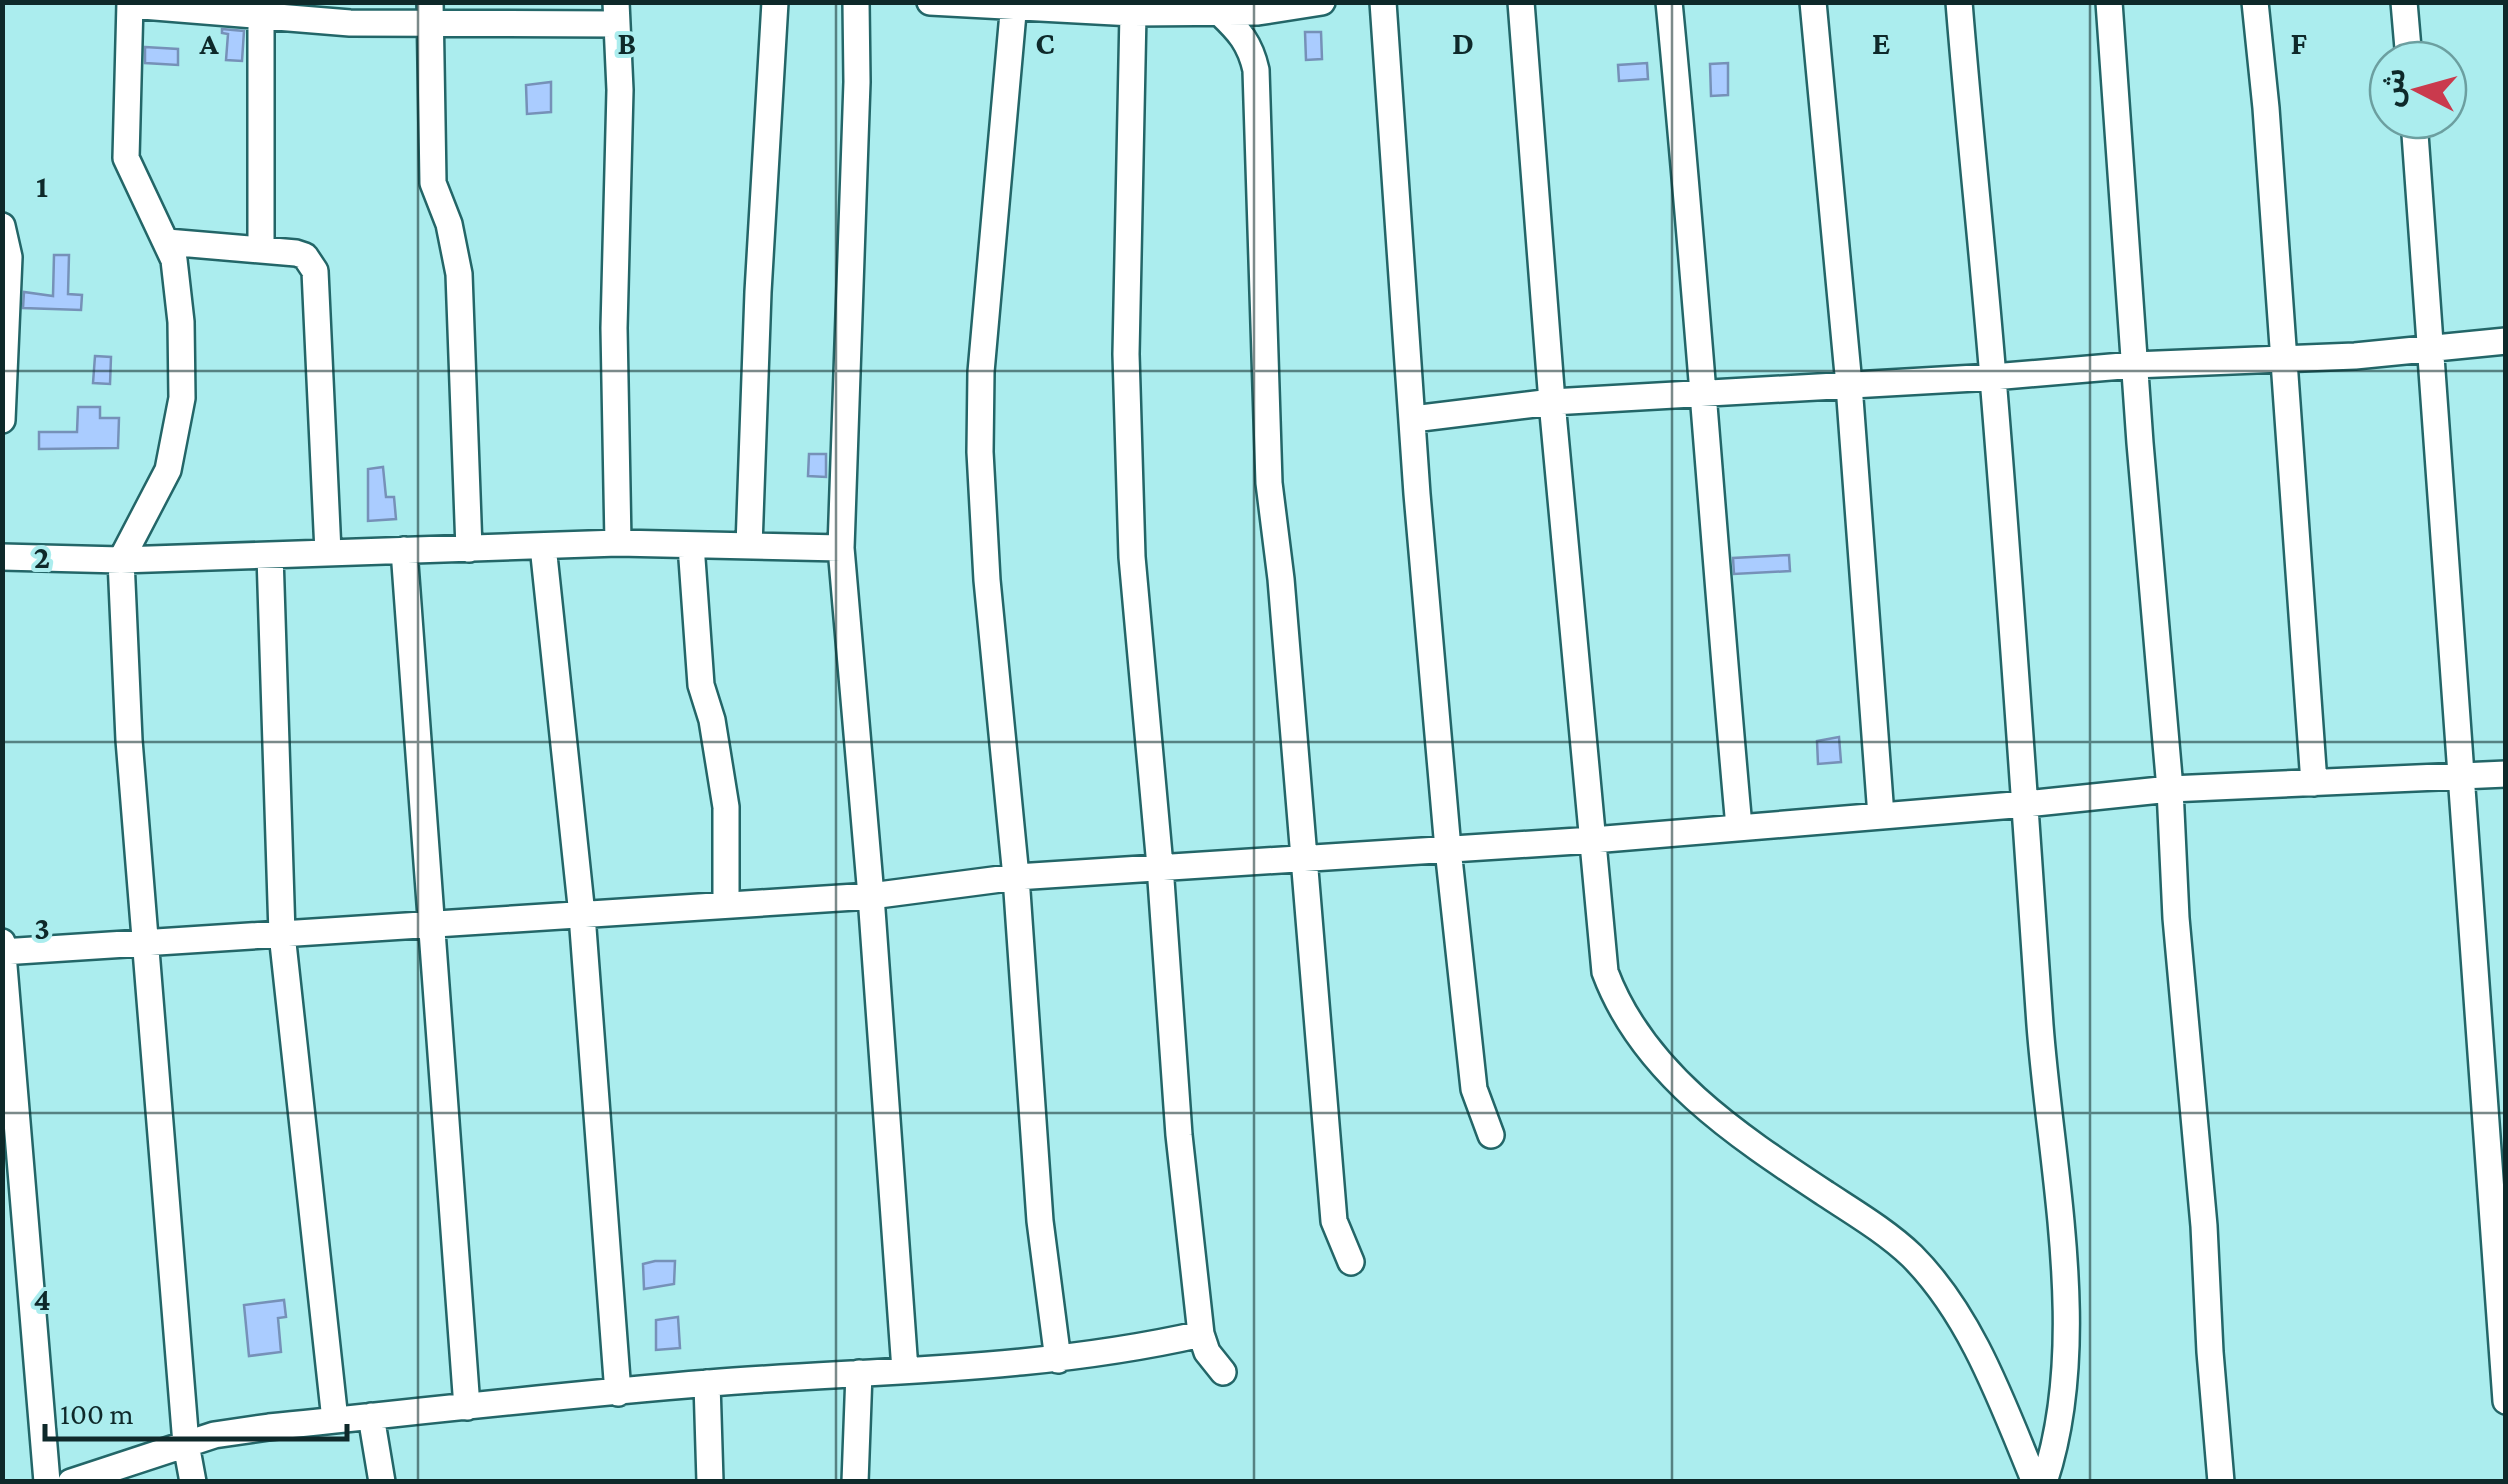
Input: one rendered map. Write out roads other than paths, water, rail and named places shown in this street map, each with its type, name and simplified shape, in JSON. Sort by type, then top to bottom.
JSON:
[{"type":"street","points":[[748,546],[775,2]]},
{"type":"street","points":[[856,2],[840,548],[871,896],[906,1370]]},
{"type":"street","points":[[930,2],[1133,13],[1220,13],[1322,2]]},
{"type":"street","points":[[1382,2],[1448,849],[1474,1089],[1490,1135]]},
{"type":"street","points":[[1521,2],[1552,402],[1604,972],[1629,1023],[1666,1070],[1707,1110],[1744,1140],[1864,1218],[1911,1255],[1942,1291],[1991,1377],[2035,1482]]},
{"type":"street","points":[[1669,2],[1739,828]]},
{"type":"street","points":[[1813,2],[1849,385],[1881,816]]},
{"type":"street","points":[[1960,2],[1993,377],[2066,1335],[2065,1381],[2054,1452],[2044,1482]]},
{"type":"street","points":[[2109,2],[2221,1482]]},
{"type":"street","points":[[2255,2],[2314,784]]},
{"type":"street","points":[[2404,2],[2407,40]]},
{"type":"street","points":[[192,1482],[129,740],[122,560],[168,470],[182,398],[178,278],[167,242],[126,158],[130,4],[261,8],[350,23],[430,12],[616,13],[620,90],[614,328],[618,544]]},
{"type":"street","points":[[1013,6],[981,372],[980,452],[986,580],[1016,877],[1040,1222],[1058,1360]]},
{"type":"street","points":[[261,8],[261,248]]},
{"type":"street","points":[[430,12],[433,183],[449,224],[460,274],[469,549]]},
{"type":"street","points":[[1133,13],[1126,354],[1132,557],[1179,1135],[1201,1334],[1207,1352],[1223,1372]]},
{"type":"street","points":[[1220,13],[1251,49],[1257,84],[1269,483],[1281,579],[1334,1221],[1351,1262]]},
{"type":"street","points":[[2415,140],[2506,1401]]},
{"type":"street","points":[[2,226],[8,257],[2,420]]},
{"type":"street","points":[[167,242],[261,248],[305,256],[315,271],[328,552]]},
{"type":"street","points":[[1412,420],[1552,402],[2284,359],[2506,341]]},
{"type":"street","points":[[2,558],[122,560],[618,544],[840,548]]},
{"type":"street","points":[[691,545],[701,685],[712,720],[726,807],[726,904]]},
{"type":"street","points":[[543,546],[582,915],[618,1393]]},
{"type":"street","points":[[404,550],[467,1407]]},
{"type":"street","points":[[270,554],[282,934],[335,1420]]},
{"type":"street","points":[[3,952],[871,896],[1016,877],[1592,840],[2170,789],[2506,774]]},
{"type":"street","points":[[2,942],[48,1482]]},
{"type":"street","points":[[72,1482],[214,1435],[707,1384],[1058,1360],[1201,1334]]},
{"type":"street","points":[[855,1482],[859,1374]]},
{"type":"street","points":[[707,1384],[710,1482]]},
{"type":"street","points":[[371,1416],[382,1482]]}]
